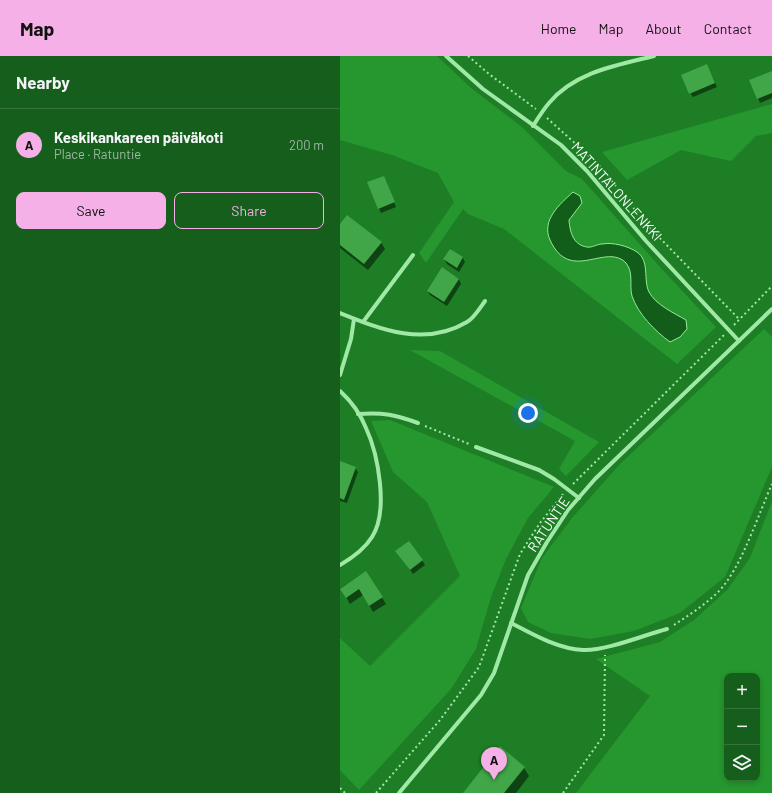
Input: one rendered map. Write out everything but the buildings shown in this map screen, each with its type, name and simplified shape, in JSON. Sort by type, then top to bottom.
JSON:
[{"type":"street","name":"MATINTALONLENKKI","points":[[446,56],[483,89],[561,146],[588,171],[646,241],[739,341]]},
{"type":"street","points":[[533,126],[549,102],[565,87],[583,77],[604,69],[654,56]]},
{"type":"street","points":[[363,322],[413,255]]},
{"type":"street","points":[[340,313],[392,332],[420,335],[444,333],[468,321],[485,301]]},
{"type":"street","name":"RATUNTIE","points":[[399,793],[481,696],[494,672],[528,575],[546,542],[579,498],[596,479],[772,309]]},
{"type":"street","points":[[340,375],[351,340],[354,319]]},
{"type":"street","points":[[340,390],[352,403],[366,427],[374,449],[381,501],[379,515],[372,537],[357,554],[340,565]]},
{"type":"street","points":[[358,414],[383,412],[398,415],[418,423]]},
{"type":"street","points":[[476,447],[539,470],[554,479],[579,498]]},
{"type":"street","points":[[511,623],[562,645],[583,650],[605,646],[667,628]]},
{"type":"path","points":[[418,423],[476,447]]},
{"type":"path","points":[[667,628],[693,613],[719,591],[737,565],[772,484]]},
{"type":"path","points":[[563,793],[604,735],[605,646]]},
{"type":"path","points":[[340,788],[345,793]]},
{"type":"shaded area","points":[[340,56],[437,56],[471,88],[522,127],[566,171],[582,179],[660,267],[716,327],[677,364],[504,229],[468,214],[463,209],[426,263],[419,253],[454,202],[438,173],[392,155],[340,140]]},
{"type":"shaded area","points":[[772,104],[772,133],[756,136],[731,161],[681,150],[627,180],[602,152]]},
{"type":"shaded area","points":[[573,192],[580,196],[582,203],[569,220],[571,233],[575,241],[582,246],[587,247],[600,244],[616,244],[625,246],[637,252],[644,260],[647,287],[652,297],[666,308],[686,320],[687,329],[680,337],[670,342],[643,316],[632,296],[631,275],[626,263],[618,258],[608,257],[578,261],[568,259],[558,253],[550,240],[548,226],[553,213]]},
{"type":"shaded area","points":[[764,329],[772,337],[772,467],[725,577],[680,613],[634,631],[590,639],[551,633],[528,622],[521,608],[542,558],[572,518],[619,465]]},
{"type":"shaded area","points":[[410,350],[440,351],[599,442],[566,476],[559,469],[575,441]]},
{"type":"shaded area","points":[[390,420],[554,487],[528,518],[506,559],[491,597],[476,649],[451,689],[359,790],[340,770],[340,638],[370,666],[460,576],[427,502],[393,472],[371,421]]},
{"type":"shaded area","points":[[772,501],[772,793],[576,793],[650,696],[596,659],[660,642],[694,620],[727,590],[750,558]]},
{"type":"place","name":"Keskikankareen päiväkoti","points":[[494,780]]}]
